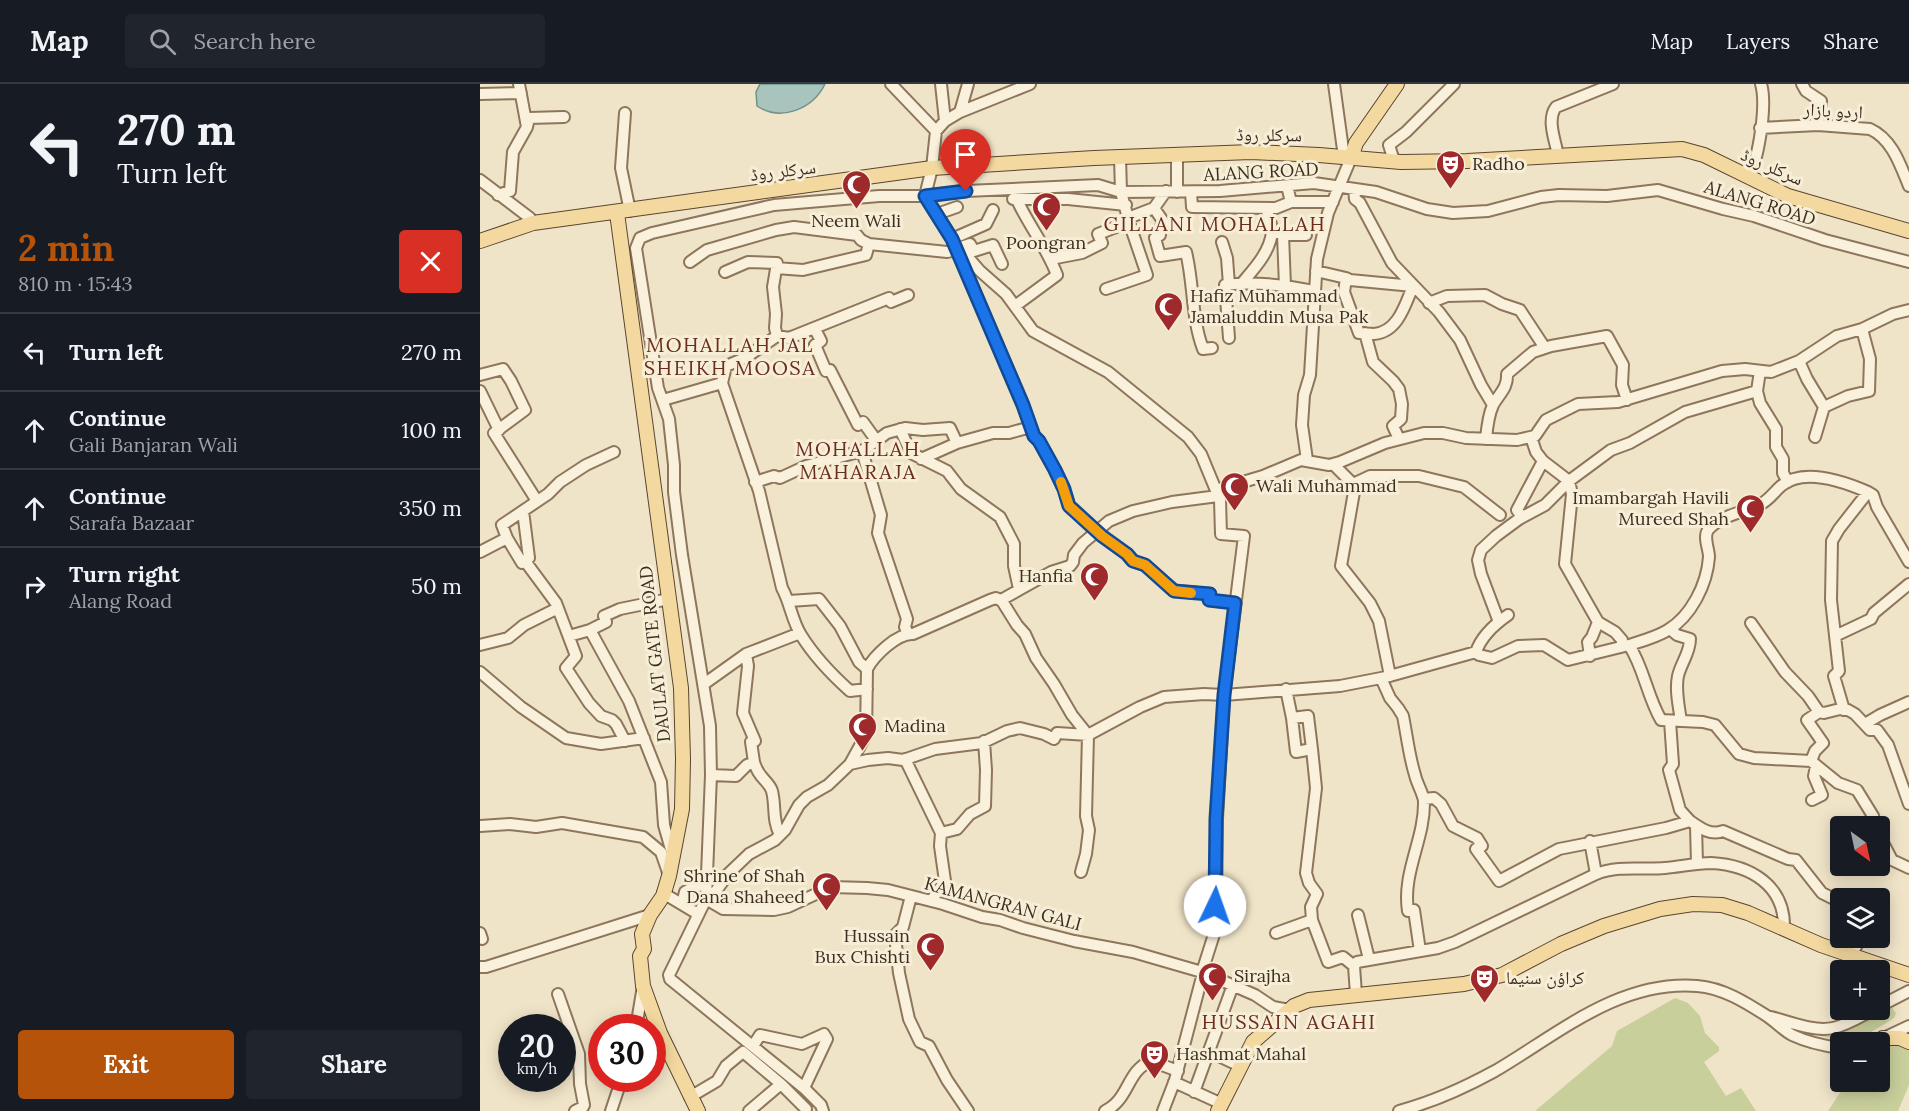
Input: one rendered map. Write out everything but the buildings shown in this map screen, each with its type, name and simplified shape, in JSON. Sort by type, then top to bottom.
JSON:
[{"type":"main road","points":[[1348,157],[1397,84]]},
{"type":"main road","name":"سرکلر روڈ","points":[[480,241],[533,223],[933,168],[1251,152],[1394,161],[1467,161],[1682,149],[1704,155],[1788,196],[1909,231]]},
{"type":"main road","name":"DAULAT GATE ROAD","points":[[623,212],[681,688],[683,759],[682,809],[674,859],[663,893],[642,934],[644,949],[640,956],[643,986],[660,1033],[698,1111]]},
{"type":"main road","points":[[1220,1108],[1253,1042],[1294,1006],[1309,1000],[1464,984],[1502,975],[1561,944],[1604,926],[1660,909],[1709,903],[1748,913],[1851,955],[1909,975]]},
{"type":"main road","points":[[1890,1039],[1900,1038],[1909,1042]]},
{"type":"street","points":[[891,84],[936,131]]},
{"type":"street","points":[[941,84],[945,122]]},
{"type":"street","points":[[960,112],[968,84]]},
{"type":"street","points":[[1030,84],[960,112],[936,131],[933,168],[925,196],[957,245],[980,271],[996,283],[1034,331],[1108,372],[1188,437],[1201,454],[1218,496],[1221,534],[1244,536],[1224,695],[1216,819],[1216,928],[1202,973],[1178,1071],[1163,1111]]},
{"type":"street","points":[[1307,460],[1302,425],[1304,395],[1310,375],[1317,259],[1328,213],[1339,188],[1348,157],[1334,84]]},
{"type":"street","points":[[1394,161],[1389,145],[1406,132],[1454,84]]},
{"type":"street","points":[[1558,156],[1551,119],[1552,112],[1556,107],[1613,84]]},
{"type":"street","points":[[1748,177],[1756,160],[1764,104],[1761,84]]},
{"type":"street","points":[[1802,84],[1806,91],[1821,101],[1818,125]]},
{"type":"street","points":[[480,94],[520,88],[527,127]]},
{"type":"street","points":[[623,212],[621,168],[625,113]]},
{"type":"street","points":[[498,195],[510,190],[513,152],[527,127],[529,118],[564,117]]},
{"type":"street","name":"اردو بازار","points":[[1760,128],[1818,125],[1869,128],[1877,132],[1893,150],[1909,186]]},
{"type":"street","points":[[1051,258],[1082,253],[1102,243],[1098,234],[1154,208],[1171,192],[1177,155]]},
{"type":"street","points":[[1106,289],[1147,275],[1121,192],[1120,157]]},
{"type":"street","points":[[480,180],[530,218],[533,223]]},
{"type":"street","name":"ALANG ROAD","points":[[663,400],[658,388],[650,343],[637,243],[640,238],[652,233],[774,205],[879,196],[925,196],[966,191],[1015,195],[1098,185],[1121,192],[1191,192],[1314,183],[1376,192],[1427,209],[1453,213],[1488,211],[1541,197],[1607,196],[1658,190],[1754,216],[1825,240],[1909,262]]},
{"type":"street","points":[[1287,186],[1291,202]]},
{"type":"street","points":[[1071,187],[1072,200]]},
{"type":"street","points":[[1354,189],[1355,199],[1360,203],[1392,263],[1439,312],[1460,340],[1493,405]]},
{"type":"street","points":[[1191,192],[1192,207],[1276,208],[1291,202],[1333,202]]},
{"type":"street","points":[[1015,306],[1057,275],[1051,258],[1026,220],[1015,195],[1126,205]]},
{"type":"street","points":[[937,214],[957,207]]},
{"type":"street","points":[[1154,208],[1165,224],[1157,231],[1160,235],[1155,238],[1160,256],[1186,252],[1190,269],[1195,324],[1203,349],[1212,348]]},
{"type":"street","points":[[1242,283],[1261,258],[1272,230],[1266,208]]},
{"type":"street","points":[[690,262],[707,250],[794,227],[857,235],[869,244],[947,252],[986,224],[993,210]]},
{"type":"street","points":[[1272,230],[1283,235],[1306,235]]},
{"type":"street","points":[[1283,235],[1285,286]]},
{"type":"street","points":[[1222,242],[1227,258],[1229,285]]},
{"type":"street","points":[[776,268],[803,270],[866,255],[869,244]]},
{"type":"street","points":[[957,245],[970,244],[974,251],[993,244],[1002,264]]},
{"type":"street","points":[[957,245],[1030,427],[1055,470],[1069,506],[1133,561],[1145,565],[1174,591],[1210,594],[1209,600],[1235,603]]},
{"type":"street","points":[[725,272],[748,262],[777,263],[773,287],[777,336]]},
{"type":"street","points":[[1316,271],[1346,279],[1413,286]]},
{"type":"street","points":[[1346,279],[1344,292],[1359,333],[1382,332],[1400,318],[1413,286]]},
{"type":"street","points":[[1229,338],[1225,285],[1242,283],[1314,291]]},
{"type":"street","points":[[1430,303],[1447,296],[1485,294],[1502,304],[1520,310],[1545,348]]},
{"type":"street","points":[[867,689],[850,691],[831,674],[800,633],[782,588],[755,482],[722,383],[726,366],[745,358],[777,336],[789,338],[889,298],[891,302],[908,295]]},
{"type":"street","points":[[705,899],[716,891],[728,874],[748,854],[775,840],[785,830],[799,805],[828,785],[850,764],[866,735],[867,669],[880,652],[908,634],[951,619],[990,600],[1000,600],[1051,572],[1070,566],[1077,550],[1108,521],[1133,511],[1172,502],[1218,496],[1301,460],[1333,464],[1399,439],[1424,433],[1440,432],[1486,439],[1517,440],[1535,436],[1546,420],[1578,404],[1627,400],[1722,371],[1745,369],[1771,372],[1784,369],[1837,336],[1862,329],[1893,314],[1909,310]]},
{"type":"street","points":[[815,329],[821,341],[814,345],[826,371],[830,370],[858,425],[863,422],[876,440]]},
{"type":"street","points":[[1824,407],[1848,396],[1869,392],[1870,359],[1862,329]]},
{"type":"street","points":[[1365,333],[1372,362],[1399,389],[1402,404],[1401,418],[1393,426],[1399,439]]},
{"type":"street","points":[[1486,439],[1487,423],[1493,405],[1508,382],[1507,374],[1533,352],[1545,348],[1607,336],[1623,365],[1622,385],[1627,400]]},
{"type":"street","points":[[1799,361],[1824,407],[1815,438]]},
{"type":"street","points":[[480,375],[503,369],[525,410],[494,433],[537,501]]},
{"type":"street","points":[[1760,371],[1757,392],[1760,403],[1776,429],[1776,447],[1783,459],[1783,474],[1788,482]]},
{"type":"street","points":[[722,383],[663,400],[669,419],[674,465],[674,492],[710,726],[711,775],[705,899],[669,975],[670,979],[804,1088],[818,1102],[823,1111]]},
{"type":"street","points":[[480,391],[499,430]]},
{"type":"street","points":[[1498,622],[1478,560],[1481,550],[1488,543],[1522,517],[1545,505],[1569,481],[1611,450],[1630,444],[1680,414],[1757,392]]},
{"type":"street","points":[[921,459],[957,443],[993,433],[1009,433],[1030,427]]},
{"type":"street","points":[[755,482],[774,476],[780,478],[806,466],[862,451],[887,433],[900,429],[950,428],[957,443]]},
{"type":"street","points":[[900,429],[911,453],[947,471],[966,494],[1000,517],[1014,544],[1014,566],[1019,589]]},
{"type":"street","points":[[1531,437],[1536,452],[1543,461],[1569,481],[1572,494],[1564,564],[1598,622],[1615,632],[1637,659],[1655,710],[1661,720],[1715,725],[1739,754],[1754,758],[1813,763],[1838,783],[1857,790],[1873,816]]},
{"type":"street","points":[[862,451],[881,515],[879,533],[907,619],[905,627],[908,634]]},
{"type":"street","points":[[614,452],[560,482],[548,494],[502,525],[522,562],[525,561],[558,608],[576,656],[566,668],[589,703],[601,716],[616,724],[625,741]]},
{"type":"street","points":[[1522,517],[1517,510],[1543,461]]},
{"type":"street","points":[[1333,464],[1353,484],[1354,492],[1341,566],[1370,603],[1379,621],[1385,677],[1390,698],[1403,716],[1415,777],[1424,799],[1422,829],[1413,857],[1408,884],[1408,911],[1414,910],[1420,951]]},
{"type":"street","points":[[1353,484],[1370,476],[1419,476],[1464,487],[1500,515]]},
{"type":"street","points":[[1476,652],[1492,658],[1518,646],[1544,645],[1568,660],[1590,656],[1670,629],[1692,608],[1698,594],[1708,562],[1706,534],[1709,528],[1742,511],[1758,506],[1788,482],[1805,477],[1830,479],[1873,495],[1877,507],[1909,562]]},
{"type":"street","points":[[1844,710],[1834,676],[1839,671],[1831,600],[1832,542],[1839,529],[1868,492]]},
{"type":"street","points":[[523,511],[529,558],[525,561]]},
{"type":"street","points":[[480,552],[507,538]]},
{"type":"street","points":[[1835,636],[1871,619],[1874,613],[1909,584]]},
{"type":"street","points":[[569,636],[590,630],[606,622],[604,616],[620,609],[669,599]]},
{"type":"street","points":[[789,601],[819,599],[840,626],[859,662],[867,669]]},
{"type":"street","points":[[1000,600],[1025,634],[1036,658],[1071,715],[1088,735],[1086,816],[1089,830],[1081,872]]},
{"type":"street","points":[[480,645],[508,638],[524,625],[558,608]]},
{"type":"street","points":[[1476,652],[1479,643],[1498,622],[1508,615]]},
{"type":"street","points":[[1590,656],[1588,642],[1593,637],[1598,622]]},
{"type":"street","points":[[1750,623],[1785,672],[1808,696],[1819,712]]},
{"type":"street","points":[[1670,629],[1677,635],[1687,636],[1690,639],[1689,650],[1678,676],[1678,705],[1681,721]]},
{"type":"street","points":[[590,630],[629,700],[661,782],[664,825],[674,859]]},
{"type":"street","points":[[704,684],[746,654],[800,633]]},
{"type":"street","points":[[850,764],[868,760],[905,759],[934,749],[984,741],[1020,728],[1054,739],[1057,733],[1088,735],[1164,697],[1340,686],[1385,677],[1476,652]]},
{"type":"street","points":[[746,654],[748,666],[744,713],[755,741],[752,742],[756,771],[771,789],[774,824],[780,835]]},
{"type":"street","points":[[480,672],[521,707],[566,738],[601,744],[644,738]]},
{"type":"street","points":[[1286,689],[1296,752],[1312,749]]},
{"type":"street","points":[[1865,724],[1909,702]]},
{"type":"street","points":[[1812,800],[1822,795],[1814,776],[1813,763],[1815,751],[1823,743],[1807,720],[1819,712],[1844,710],[1855,714],[1870,730],[1877,730],[1888,745],[1909,804]]},
{"type":"street","points":[[1292,718],[1308,716],[1316,788],[1305,873],[1317,894],[1311,907],[1312,920],[1328,962],[1343,957],[1354,966],[1356,994]]},
{"type":"street","points":[[1670,721],[1673,764],[1669,770],[1680,810],[1693,823],[1709,832],[1723,831],[1788,859],[1796,860],[1822,893],[1830,897]]},
{"type":"street","points":[[941,833],[959,827],[965,818],[985,806],[984,741]]},
{"type":"street","points":[[905,759],[941,833],[940,846],[945,881],[930,901]]},
{"type":"street","points":[[711,775],[736,776],[747,765],[754,762]]},
{"type":"street","points":[[1424,799],[1434,798],[1441,804],[1453,826],[1477,838],[1482,846],[1476,849],[1499,881],[1559,849],[1590,841],[1693,823]]},
{"type":"street","points":[[480,826],[510,824],[536,827],[562,823],[643,837],[661,852],[669,876]]},
{"type":"street","points":[[1693,823],[1697,864]]},
{"type":"street","points":[[1590,841],[1596,874]]},
{"type":"street","points":[[1890,856],[1892,860],[1909,868]]},
{"type":"street","points":[[1354,966],[1357,962],[1369,959],[1420,951],[1455,942],[1596,874],[1616,868],[1664,868],[1697,864],[1736,866],[1765,881],[1776,895],[1784,914],[1784,928]]},
{"type":"street","points":[[682,904],[685,892],[696,886],[706,885]]},
{"type":"street","name":"KAMANGRAN GALI","points":[[705,899],[723,909],[769,910],[788,907],[831,887],[888,890],[1074,941],[1133,952],[1202,973],[1255,995],[1273,1006],[1289,1010]]},
{"type":"street","points":[[663,893],[698,914]]},
{"type":"street","points":[[911,896],[903,927],[895,935],[899,973],[909,1019],[920,1042],[929,1046],[946,1080],[968,1111]]},
{"type":"street","points":[[480,967],[650,915]]},
{"type":"street","points":[[1358,915],[1369,959]]},
{"type":"street","points":[[1276,933],[1312,920]]},
{"type":"street","points":[[1851,955],[1855,948]]},
{"type":"street","points":[[1194,1092],[1233,985]]},
{"type":"street","points":[[638,1014],[643,986]]},
{"type":"street","points":[[1399,1111],[1463,1088],[1598,1009],[1638,992],[1683,986],[1712,988],[1737,998],[1792,1035],[1830,1047]]},
{"type":"street","points":[[1890,1001],[1909,991]]},
{"type":"street","points":[[558,994],[577,1048],[584,1105],[575,1111]]},
{"type":"street","points":[[1768,1017],[1825,1029],[1853,1020]]},
{"type":"street","points":[[1890,1035],[1909,1026]]},
{"type":"street","points":[[753,1046],[760,1035],[802,1044],[824,1034],[827,1039],[804,1088]]},
{"type":"street","points":[[690,1097],[717,1082],[726,1066],[743,1052],[806,1109]]},
{"type":"street","points":[[1210,1052],[1240,1066]]},
{"type":"street","points":[[1105,1111],[1119,1102],[1136,1069],[1151,1061],[1178,1071]]},
{"type":"street","points":[[1174,1083],[1220,1108]]},
{"type":"street","points":[[749,1111],[781,1084]]},
{"type":"street","points":[[611,1111],[617,1092]]},
{"type":"green space","points":[[1675,998],[1688,1003],[1700,1016],[1705,1033],[1719,1047],[1719,1051],[1704,1062],[1726,1096],[1741,1088],[1756,1111],[1535,1111],[1612,1046],[1617,1031]]},
{"type":"green space","points":[[1890,1005],[1896,1013],[1894,1018],[1871,1032],[1830,1032],[1830,1039],[1787,1023],[1820,1031],[1850,1020],[1890,1020]]},
{"type":"green space","points":[[1890,1042],[1909,1047],[1909,1085],[1898,1111],[1828,1111],[1840,1092],[1890,1092]]},
{"type":"water","points":[[760,84],[825,84],[820,93],[805,106],[786,113],[776,113],[757,106],[756,92]]},
{"type":"slow traffic","points":[[1061,482],[1069,506],[1102,536],[1133,561],[1145,565],[1174,591],[1191,593]]},
{"type":"place","name":"Radho","points":[[1451,190]]},
{"type":"place","name":"Neem Wali","points":[[856,210]]},
{"type":"place","name":"Poongran","points":[[1046,232]]},
{"type":"place","name":"Hafiz Muhammad Jamaluddin Musa Pak","points":[[1169,332]]},
{"type":"place","name":"Wali Muhammad","points":[[1235,512]]},
{"type":"place","name":"Imambargah Havili Mureed Shah","points":[[1750,534]]},
{"type":"place","name":"Hanfia","points":[[1094,602]]},
{"type":"place","name":"Madina","points":[[863,752]]},
{"type":"place","name":"Shrine of Shah Dana Shaheed","points":[[826,912]]},
{"type":"place","name":"Hussain Bux Chishti","points":[[931,972]]},
{"type":"place","name":"Sirajha","points":[[1213,1002]]},
{"type":"place","name":"کراؤن سنیما","points":[[1485,1004]]},
{"type":"place","name":"Hashmat Mahal","points":[[1155,1080]]},
{"type":"district","name":"GILLANI MOHALLAH","points":[[1215,224]]},
{"type":"district","name":"MOHALLAH JAL SHEIKH MOOSA","points":[[730,356]]},
{"type":"district","name":"MOHALLAH MAHARAJA","points":[[858,460]]},
{"type":"district","name":"HUSSAIN AGAHI","points":[[1289,1022]]},
{"type":"route","points":[[966,191],[925,196],[952,239],[1034,436],[1055,470],[1069,506],[1102,536],[1133,561],[1145,565],[1174,591],[1210,594],[1209,600],[1235,603],[1224,695],[1216,819],[1215,906]]}]
